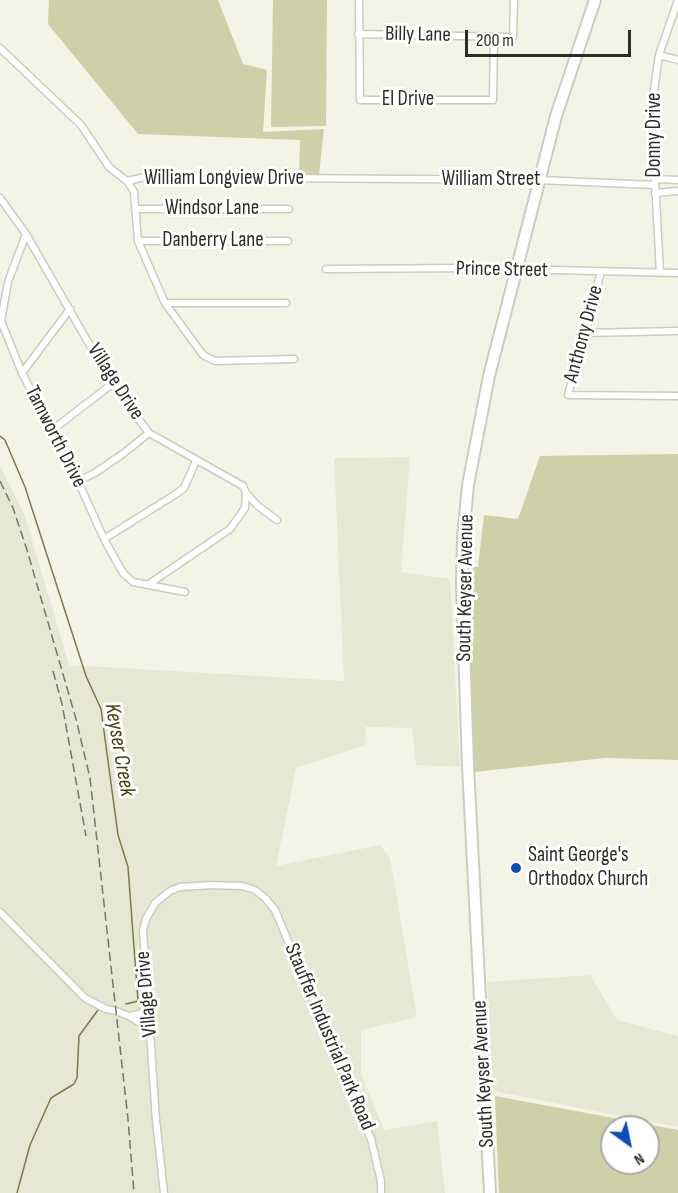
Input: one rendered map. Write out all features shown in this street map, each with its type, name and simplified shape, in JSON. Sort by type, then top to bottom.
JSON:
[{"type":"main road","name":"South Keyser Avenue","points":[[490,1193],[468,763],[462,549],[468,485],[489,375],[556,116],[596,0]]},
{"type":"street","name":"El Drive","points":[[359,0],[360,100],[493,100],[494,37]]},
{"type":"street","points":[[494,37],[513,37],[514,0]]},
{"type":"street","name":"Donny Drive","points":[[660,273],[652,124],[653,97],[659,55],[678,0]]},
{"type":"street","name":"Billy Lane","points":[[358,34],[494,37]]},
{"type":"street","name":"William Longview Drive","points":[[0,48],[74,117],[109,167],[127,181],[145,177],[327,179]]},
{"type":"street","points":[[659,55],[678,60]]},
{"type":"street","name":"William Street","points":[[327,179],[538,180],[655,186]]},
{"type":"street","points":[[655,186],[678,180]]},
{"type":"street","points":[[127,181],[134,192],[138,240],[165,303],[203,355],[215,361],[294,359]]},
{"type":"street","points":[[655,186],[678,191]]},
{"type":"street","name":"Village Drive","points":[[0,198],[26,234],[112,384],[149,433],[243,486],[258,506],[277,520]]},
{"type":"street","name":"Windsor Lane","points":[[135,209],[289,209]]},
{"type":"street","name":"Tamworth Drive","points":[[26,234],[8,282],[2,321],[22,373],[123,573],[134,582],[185,592]]},
{"type":"street","name":"Danberry Lane","points":[[138,240],[288,241]]},
{"type":"street","name":"Prince Street","points":[[326,269],[451,268],[678,273]]},
{"type":"street","name":"Anthony Drive","points":[[600,272],[568,395],[678,396]]},
{"type":"street","points":[[165,303],[286,303]]},
{"type":"street","points":[[22,373],[70,309]]},
{"type":"street","points":[[584,333],[678,331]]},
{"type":"street","points":[[51,431],[112,384]]},
{"type":"street","points":[[78,481],[104,466],[149,433]]},
{"type":"street","points":[[104,539],[184,488],[196,461]]},
{"type":"street","points":[[149,584],[230,530],[245,508],[246,493]]},
{"type":"street","name":"Village Drive","points":[[164,1193],[156,1120],[143,930],[146,919],[155,903],[170,891],[180,887],[243,886],[255,890]]},
{"type":"street","name":"Stauffer Industrial Park Road","points":[[255,890],[275,910],[371,1139],[381,1181],[381,1193]]},
{"type":"street","points":[[0,912],[86,998],[106,1010],[129,1016],[151,1030]]},
{"type":"street","points":[[129,1016],[140,1014],[149,1005]]},
{"type":"shaded area","points":[[410,457],[401,572],[450,579],[460,767],[416,765],[412,728],[365,727],[366,745],[296,768],[276,866],[380,845],[390,858],[417,1017],[361,1030],[361,1074],[384,1130],[437,1121],[445,1193],[0,1193],[0,466],[25,516],[69,665],[344,681],[334,458]]},
{"type":"shaded area","points":[[590,975],[617,1020],[678,1036],[678,1127],[660,1123],[660,1115],[616,1115],[493,1091],[487,982]]},
{"type":"green space","points":[[49,0],[218,0],[243,64],[267,70],[263,132],[324,129],[319,174],[299,174],[300,140],[138,134],[48,24]]},
{"type":"green space","points":[[273,0],[327,0],[326,126],[271,127]]},
{"type":"green space","points":[[678,454],[678,760],[605,758],[474,772],[467,566],[478,567],[484,515],[518,519],[540,456]]},
{"type":"green space","points":[[495,1096],[600,1116],[600,1175],[660,1175],[660,1127],[678,1130],[678,1193],[499,1193]]},
{"type":"waterway","name":"Keyser Creek","points":[[0,436],[5,440],[25,487],[86,676],[101,709],[118,835],[128,867],[138,1001],[126,1004]]},
{"type":"waterway","name":"Keyser Creek","points":[[17,1193],[30,1145],[51,1098],[74,1084],[77,1078],[79,1036],[98,1010]]},
{"type":"railway","points":[[0,481],[13,508],[27,550],[76,719],[90,778],[128,1119],[134,1193]]},
{"type":"railway","points":[[53,671],[62,704],[86,836]]},
{"type":"place","name":"Saint George's Orthodox Church","points":[[516,868]]}]
